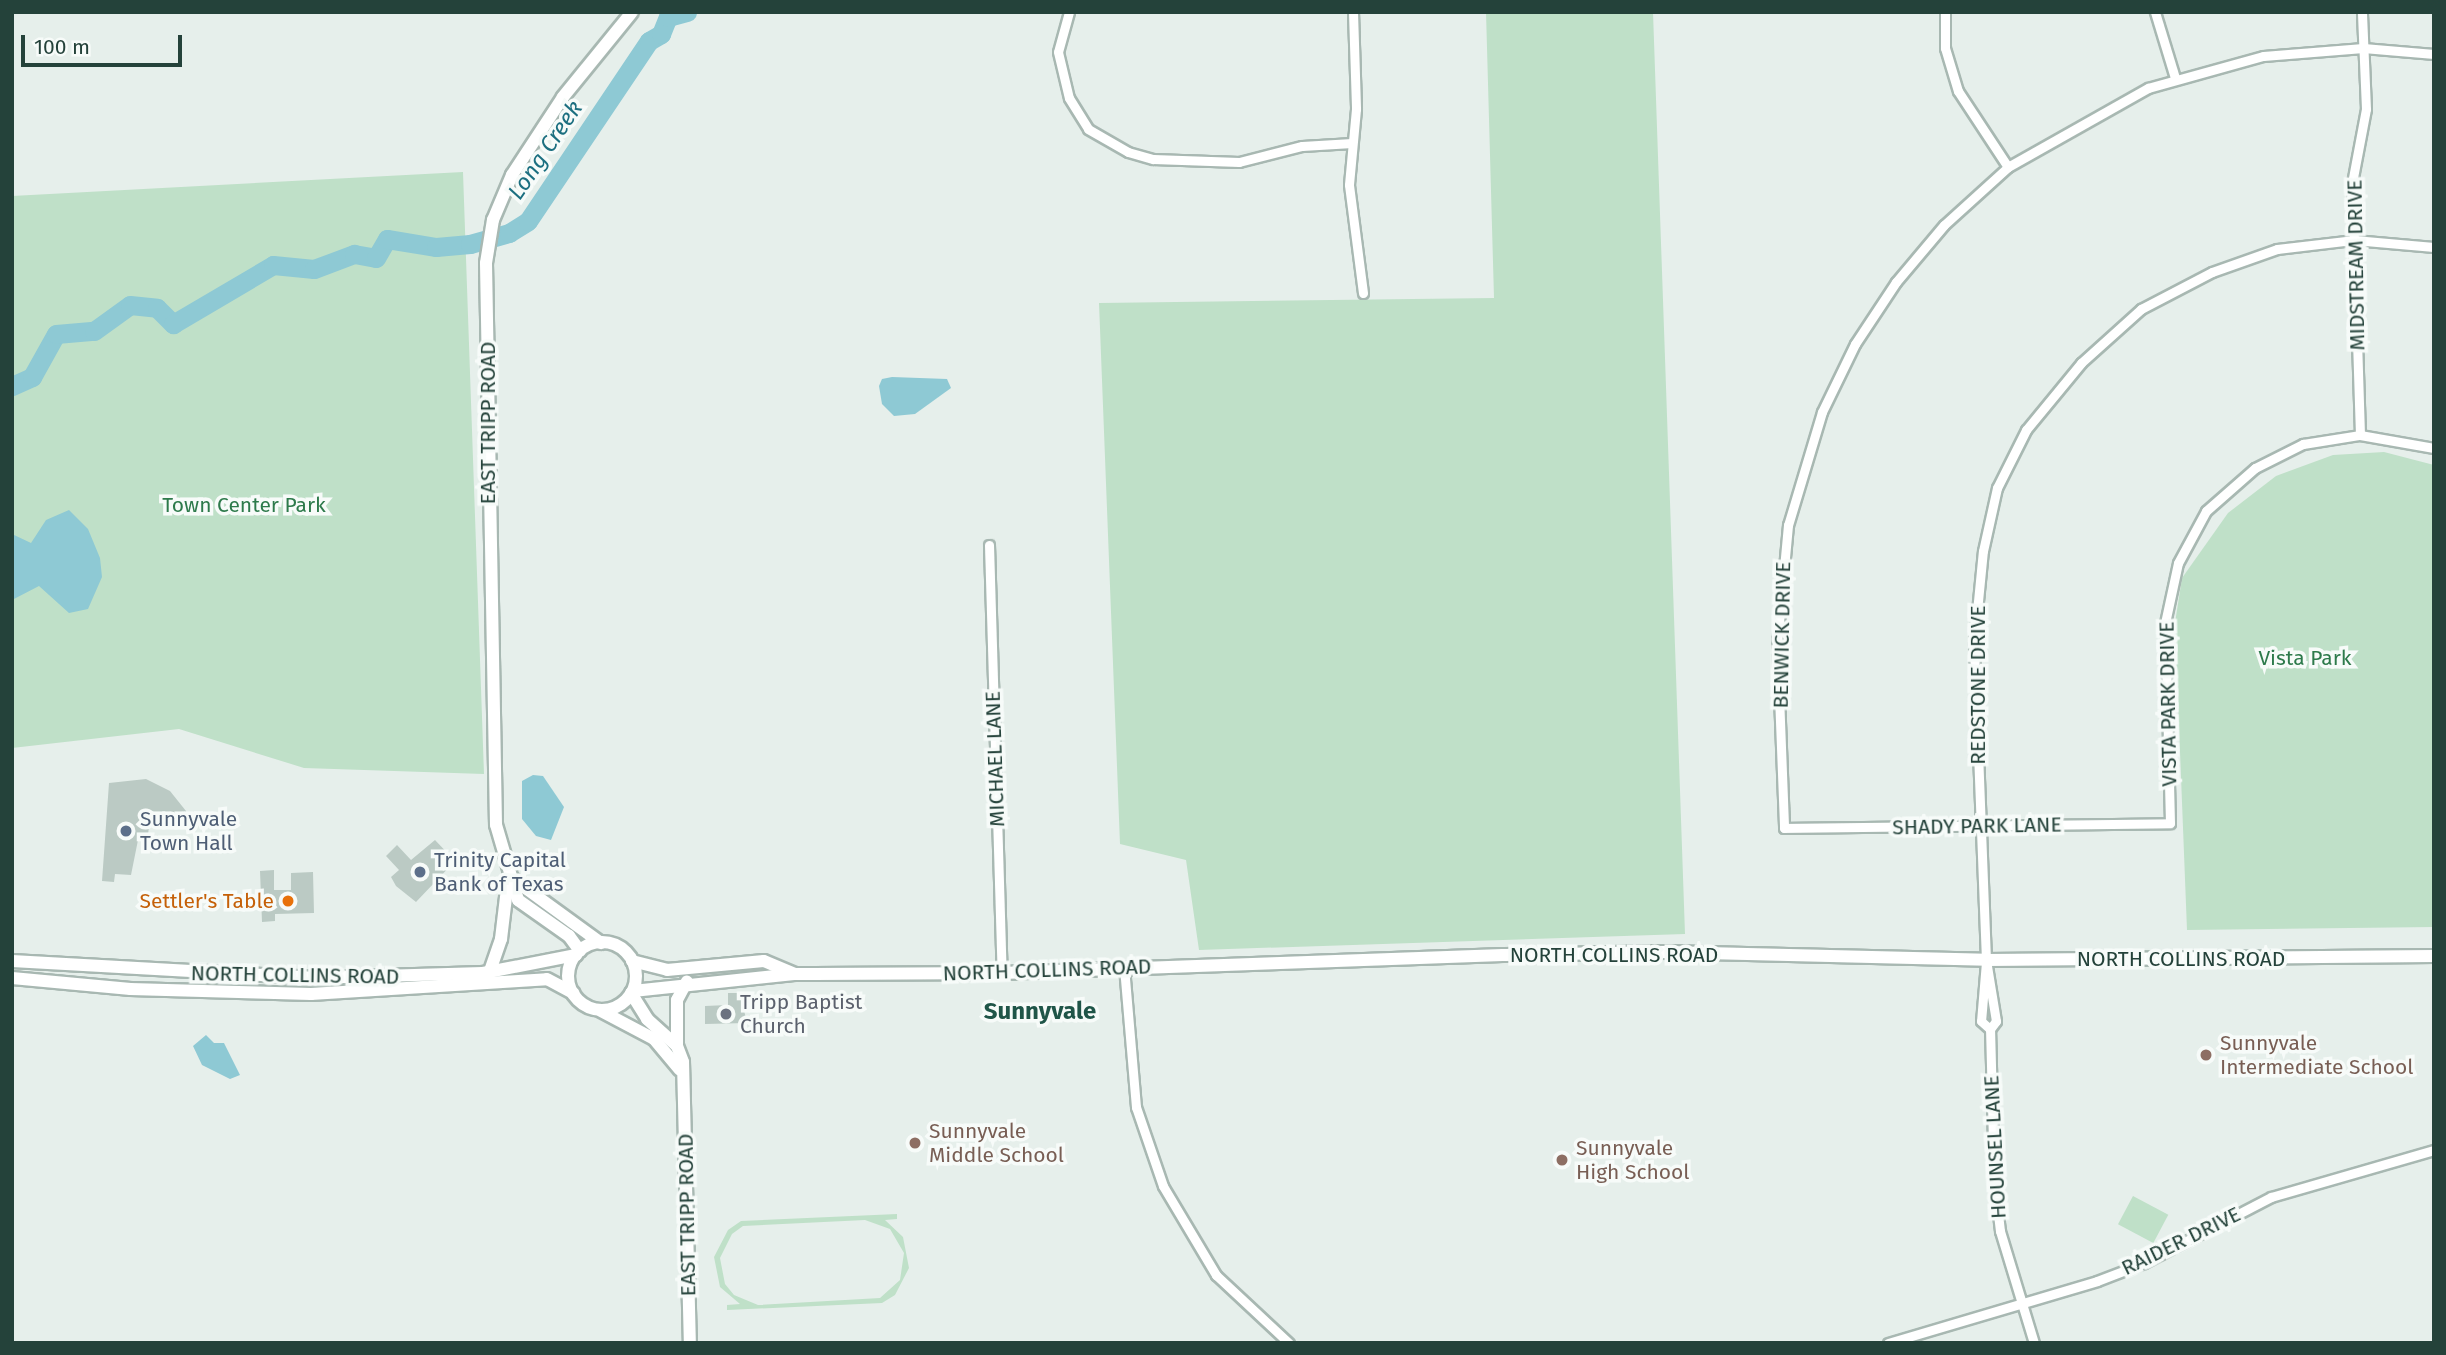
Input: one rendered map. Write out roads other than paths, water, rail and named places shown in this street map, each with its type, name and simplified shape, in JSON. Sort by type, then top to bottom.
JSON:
[{"type":"street","name":"EAST TRIPP ROAD","points":[[578,953],[569,936],[527,910],[508,876],[496,825],[487,255],[496,213],[512,175],[563,97],[632,12]]},
{"type":"street","points":[[1069,12],[1058,52],[1069,98],[1088,129],[1128,152],[1153,159],[1239,162],[1303,146],[1352,143]]},
{"type":"street","points":[[1353,12],[1349,185],[1363,293]]},
{"type":"street","points":[[1945,12],[1945,48],[1958,91],[2008,167]]},
{"type":"street","points":[[2155,12],[2175,78]]},
{"type":"street","name":"MIDSTREAM DRIVE","points":[[2360,435],[2352,183],[2367,102],[2362,12]]},
{"type":"street","name":"BENWICK DRIVE","points":[[1784,828],[1778,603],[1788,525],[1808,448],[1838,376],[1895,282],[1944,225],[2008,167],[2099,111],[2175,78],[2263,56],[2363,48],[2434,54]]},
{"type":"street","name":"REDSTONE DRIVE","points":[[1986,960],[1974,642],[1983,551],[1997,488],[2026,430],[2081,363],[2141,310],[2212,272],[2277,249],[2354,240],[2434,247]]},
{"type":"street","name":"VISTA PARK DRIVE","points":[[2170,822],[2165,624],[2178,563],[2191,535],[2220,495],[2255,468],[2303,444],[2360,435],[2434,448]]},
{"type":"street","name":"MICHAEL LANE","points":[[989,545],[1002,973]]},
{"type":"street","name":"SHADY PARK LANE","points":[[1784,828],[2170,822]]},
{"type":"street","points":[[508,876],[601,943],[619,947],[632,961],[632,992],[647,1019],[677,1046]]},
{"type":"street","points":[[490,971],[502,937],[508,876]]},
{"type":"street","points":[[601,943],[578,953],[569,973],[573,993],[598,1010],[618,1006],[632,992]]},
{"type":"street","name":"NORTH COLLINS ROAD","points":[[12,961],[280,977],[382,977],[490,971],[578,953]]},
{"type":"street","name":"NORTH COLLINS ROAD","points":[[632,992],[687,981],[794,974],[1002,973],[1124,967],[1664,953],[1986,960],[2434,956]]},
{"type":"street","name":"HOUNSEL LANE","points":[[1986,960],[1981,1021],[1990,1029]]},
{"type":"street","name":"HOUNSEL LANE","points":[[1986,960],[1996,1021],[1990,1029],[1994,1180],[2019,1306],[2034,1343]]},
{"type":"street","name":"NORTH COLLINS ROAD","points":[[632,961],[667,970],[764,961],[794,974]]},
{"type":"street","points":[[41,981],[43,963]]},
{"type":"street","points":[[1124,967],[1136,1107],[1163,1186],[1216,1275],[1289,1343]]},
{"type":"street","points":[[280,977],[280,993]]},
{"type":"street","points":[[382,977],[383,992]]},
{"type":"street","name":"NORTH COLLINS ROAD","points":[[12,978],[280,993],[383,992],[547,979],[573,993]]},
{"type":"street","name":"EAST TRIPP ROAD","points":[[687,981],[677,1000],[677,1046],[685,1087],[690,1343]]},
{"type":"street","name":"EAST TRIPP ROAD","points":[[598,1010],[654,1040],[676,1062],[685,1087]]},
{"type":"street","name":"RAIDER DRIVE","points":[[1888,1343],[2019,1306],[2144,1263],[2271,1197],[2434,1150]]},
{"type":"water","points":[[882,379],[947,379],[951,388],[915,414],[894,416],[882,404],[879,386]]},
{"type":"water","points":[[69,510],[88,529],[100,558],[102,577],[88,609],[69,613],[39,586],[12,600],[12,534],[31,543],[46,520]]},
{"type":"water","points":[[533,775],[543,776],[564,807],[551,840],[536,836],[522,819],[522,781]]},
{"type":"water","points":[[206,1035],[214,1043],[224,1043],[240,1075],[230,1079],[202,1065],[193,1046]]},
{"type":"waterway","name":"Long Creek","points":[[12,386],[32,377],[56,334],[94,331],[130,305],[157,308],[173,324],[273,265],[314,269],[354,254],[376,258],[387,239],[436,247],[470,244],[509,233],[528,221],[649,41],[661,34],[668,17],[687,12]]},
{"type":"place","name":"Sunnyvale Town Hall","points":[[126,831]]},
{"type":"place","name":"Trinity Capital Bank of Texas","points":[[420,872]]},
{"type":"place","name":"Settler's Table","points":[[288,901]]},
{"type":"place","name":"Tripp Baptist Church","points":[[726,1014]]},
{"type":"place","name":"Sunnyvale Intermediate School","points":[[2206,1055]]},
{"type":"place","name":"Sunnyvale Middle School","points":[[915,1143]]},
{"type":"place","name":"Sunnyvale High School","points":[[1562,1160]]},
{"type":"district","name":"Sunnyvale","points":[[1040,1012]]},
{"type":"park label","name":"Town Center Park","points":[[244,505]]},
{"type":"park label","name":"Vista Park","points":[[2305,658]]}]
